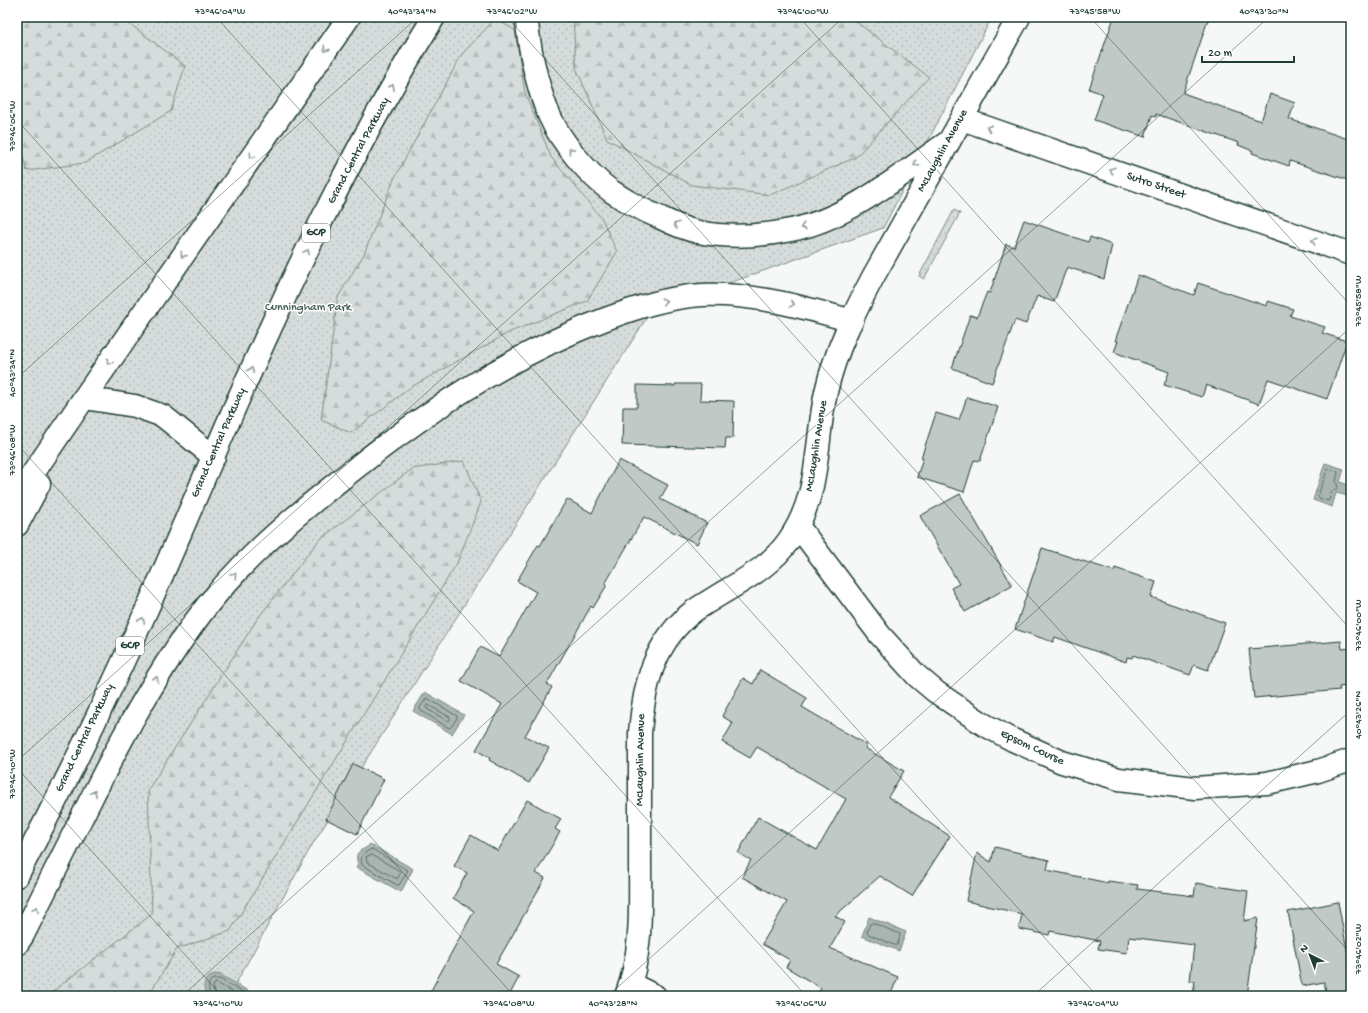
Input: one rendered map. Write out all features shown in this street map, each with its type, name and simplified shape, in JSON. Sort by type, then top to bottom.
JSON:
[{"type":"main road","points":[[17,497],[84,398],[349,17]]},
{"type":"main road","name":"Grand Central Parkway","points":[[17,876],[40,832],[146,611],[258,354],[356,153],[410,56],[434,17]]},
{"type":"main road","points":[[527,17],[530,44],[541,93],[550,117],[567,144],[585,166],[610,190],[651,214],[675,225],[698,232],[723,235],[748,235],[792,230],[818,222],[838,214],[866,199],[948,142]]},
{"type":"main road","name":"McLaughlin Avenue","points":[[628,990],[636,961],[640,920],[640,733],[644,700],[653,664],[668,639],[685,620],[700,607],[758,572],[778,554],[789,541],[798,526],[809,498],[815,473],[826,393],[831,372],[852,321],[873,277],[1019,17]]},
{"type":"main road","name":"Sutro Street","points":[[962,119],[1351,254]]},
{"type":"main road","points":[[17,944],[125,732],[170,657],[195,620],[243,565],[276,533],[388,442],[463,391],[520,358],[589,325],[626,311],[666,300],[701,295],[732,296],[799,305],[852,321]]},
{"type":"main road","points":[[84,398],[135,406],[163,416],[214,457]]},
{"type":"main road","points":[[17,525],[84,398]]},
{"type":"main road","name":"Epsom Course","points":[[798,526],[880,635],[917,676],[936,692],[982,724],[1062,762],[1119,779],[1195,788],[1267,783],[1318,772],[1351,760]]},
{"type":"main road","points":[[17,862],[40,832]]},
{"type":"main road","points":[[628,990],[655,996]]},
{"type":"green space","name":"Cunningham Park","points":[[17,17],[992,17],[883,228],[651,311],[312,845],[229,996],[17,996]]},
{"type":"green space","points":[[17,17],[114,17],[134,27],[185,66],[171,111],[85,163],[27,171],[17,135]]},
{"type":"green space","points":[[573,17],[850,17],[929,77],[856,157],[770,195],[692,185],[607,139],[576,68]]},
{"type":"green space","points":[[495,19],[515,30],[525,93],[551,157],[602,219],[617,252],[587,301],[510,332],[411,387],[351,433],[321,420],[338,297],[364,254],[394,179],[462,54]]},
{"type":"green space","points":[[954,210],[960,213],[924,279],[919,276]]},
{"type":"green space","points":[[464,461],[481,502],[457,563],[230,931],[177,949],[148,996],[47,996],[152,914],[148,790],[258,618],[319,540],[412,469]]},
{"type":"water","points":[[1325,463],[1344,469],[1340,482],[1351,486],[1348,496],[1336,493],[1332,507],[1313,500]]},
{"type":"water","points":[[425,692],[464,715],[452,734],[413,711]]},
{"type":"water","points":[[370,844],[413,869],[401,892],[356,867],[358,864],[358,853]]},
{"type":"water","points":[[869,917],[906,932],[899,951],[862,936]]},
{"type":"water","points":[[215,974],[221,975],[253,994],[259,994],[262,996],[207,996],[204,989],[206,980]]},
{"type":"building","points":[[1114,17],[1209,17],[1183,93],[1261,121],[1270,94],[1295,103],[1289,119],[1351,140],[1351,181],[1290,161],[1289,166],[1252,153],[1253,151],[1238,145],[1239,143],[1156,114],[1156,117],[1152,115],[1145,137],[1094,120],[1103,94],[1089,89]]},
{"type":"building","points":[[1024,220],[1088,242],[1090,237],[1112,245],[1104,279],[1067,267],[1054,302],[1037,296],[1026,324],[1015,320],[992,383],[952,368],[970,315],[977,317],[987,292],[990,293],[1006,244],[1014,247]]},
{"type":"building","points":[[1138,275],[1194,295],[1198,283],[1267,306],[1268,301],[1293,309],[1290,316],[1325,327],[1322,333],[1347,341],[1327,399],[1268,379],[1259,404],[1206,385],[1202,397],[1164,385],[1169,372],[1114,352],[1118,341],[1115,341]]},
{"type":"building","points":[[675,384],[701,384],[700,400],[734,401],[733,438],[726,438],[725,448],[622,445],[623,407],[637,407],[637,385],[675,386]]},
{"type":"building","points":[[967,397],[998,407],[980,461],[974,460],[964,492],[917,477],[923,458],[921,458],[936,413],[959,420]]},
{"type":"building","points":[[619,460],[668,485],[660,499],[707,523],[697,544],[644,517],[605,584],[607,585],[593,608],[591,606],[547,684],[552,687],[525,736],[549,748],[529,783],[489,760],[490,758],[476,750],[502,704],[461,681],[480,647],[499,657],[536,592],[517,581],[538,545],[540,546],[567,499],[592,513]]},
{"type":"building","points":[[960,494],[1012,585],[965,612],[951,588],[959,584],[920,516]]},
{"type":"building","points":[[1042,548],[1114,571],[1115,568],[1156,582],[1151,597],[1225,623],[1208,670],[1194,665],[1190,675],[1133,655],[1132,658],[1127,657],[1126,662],[1055,637],[1053,642],[1015,629]]},
{"type":"building","points":[[1341,641],[1342,649],[1351,648],[1351,680],[1345,681],[1346,686],[1339,687],[1340,690],[1254,698],[1249,649]]},
{"type":"building","points":[[760,670],[807,698],[802,707],[867,745],[865,748],[904,771],[888,797],[950,836],[912,896],[880,876],[835,916],[845,922],[830,948],[898,977],[890,996],[817,996],[821,988],[786,967],[790,960],[762,944],[787,902],[742,877],[751,860],[738,853],[758,817],[817,850],[846,799],[757,747],[750,758],[722,742],[733,723],[722,716],[743,678],[753,684]]},
{"type":"building","points":[[353,764],[384,779],[357,834],[326,819]]},
{"type":"building","points":[[527,800],[561,819],[555,829],[560,832],[536,873],[545,878],[496,964],[519,977],[509,996],[428,996],[474,911],[453,898],[467,873],[454,866],[471,835],[498,851]]},
{"type":"building","points":[[995,847],[1049,860],[1047,870],[1108,883],[1108,881],[1138,885],[1137,889],[1194,896],[1196,883],[1248,891],[1244,921],[1258,918],[1247,996],[1207,996],[1193,994],[1195,981],[1190,981],[1194,945],[1129,937],[1127,953],[1098,949],[1100,941],[1050,931],[1049,935],[1019,929],[1022,914],[966,901],[977,853],[991,862]]},
{"type":"building","points":[[1338,902],[1351,971],[1351,996],[1327,996],[1324,982],[1302,986],[1288,912]]}]
